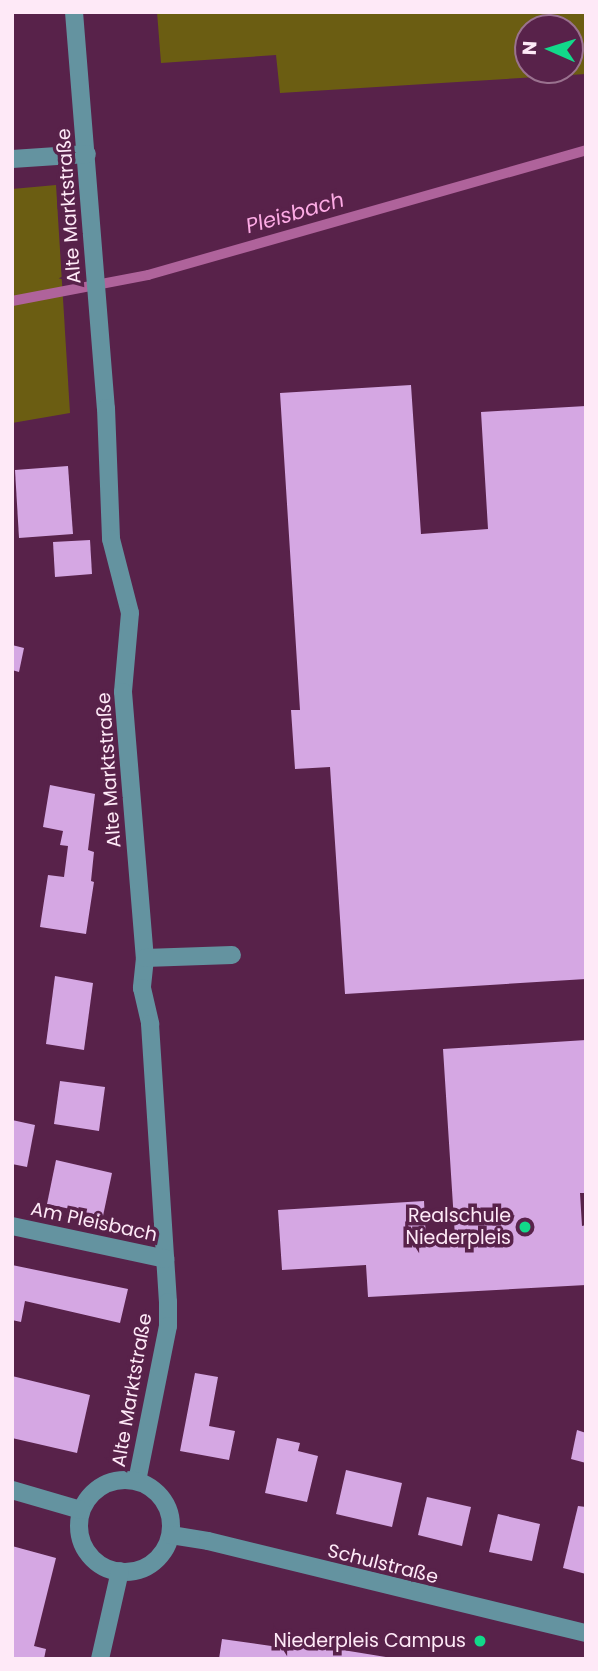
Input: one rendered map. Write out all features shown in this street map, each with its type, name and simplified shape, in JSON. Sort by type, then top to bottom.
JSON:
[{"type":"street","name":"Alte Marktstraße","points":[[74,12],[106,408],[111,539],[130,613],[123,692],[145,958],[142,988],[150,1024],[166,1259],[168,1326],[137,1481]]},
{"type":"street","points":[[12,159],[87,154]]},
{"type":"street","points":[[145,958],[232,955]]},
{"type":"street","name":"Am Pleisbach","points":[[12,1226],[166,1259]]},
{"type":"street","points":[[137,1481],[160,1495],[168,1507],[171,1535],[158,1559],[146,1567],[120,1572],[106,1568],[86,1550],[80,1538],[81,1510],[98,1488],[110,1482],[137,1481]]},
{"type":"street","points":[[12,1490],[81,1510]]},
{"type":"street","name":"Schulstraße","points":[[171,1535],[208,1541],[586,1633]]},
{"type":"street","points":[[100,1659],[120,1572]]},
{"type":"shaded area","points":[[157,12],[586,12],[586,74],[584,14],[514,14],[514,78],[280,93],[276,55],[161,63]]},
{"type":"shaded area","points":[[56,185],[70,413],[12,423],[12,189]]},
{"type":"building","points":[[411,385],[421,534],[488,529],[481,412],[586,406],[586,979],[345,994],[330,767],[295,769],[291,710],[300,710],[280,393]]},
{"type":"building","points":[[68,466],[73,534],[19,538],[15,470]]},
{"type":"building","points":[[90,540],[92,574],[55,577],[53,542]]},
{"type":"building","points":[[12,645],[24,648],[19,672],[12,670]]},
{"type":"building","points":[[50,785],[95,794],[88,850],[94,852],[91,881],[94,882],[86,934],[40,927],[48,875],[64,877],[68,846],[60,845],[63,831],[43,827]]},
{"type":"building","points":[[55,976],[93,983],[84,1050],[46,1044]]},
{"type":"building","points":[[586,1040],[586,1193],[580,1193],[582,1226],[586,1225],[586,1285],[368,1297],[366,1265],[282,1270],[278,1210],[424,1201],[426,1239],[455,1237],[443,1049]]},
{"type":"building","points":[[60,1081],[105,1087],[99,1131],[54,1124]]},
{"type":"building","points":[[12,1120],[35,1125],[27,1167],[12,1164]]},
{"type":"building","points":[[56,1160],[112,1173],[103,1216],[47,1204]]},
{"type":"building","points":[[12,1265],[128,1289],[120,1323],[25,1301],[21,1322],[12,1320]]},
{"type":"building","points":[[195,1373],[218,1377],[209,1426],[235,1431],[229,1460],[180,1451]]},
{"type":"building","points":[[12,1376],[90,1395],[77,1453],[12,1438]]},
{"type":"building","points":[[577,1430],[586,1433],[586,1463],[571,1459]]},
{"type":"building","points":[[277,1438],[300,1443],[298,1451],[318,1456],[307,1502],[265,1493]]},
{"type":"building","points":[[346,1470],[402,1483],[392,1527],[336,1514]]},
{"type":"building","points":[[427,1497],[471,1507],[462,1546],[418,1535]]},
{"type":"building","points":[[578,1506],[586,1507],[586,1574],[563,1568]]},
{"type":"building","points":[[498,1514],[540,1524],[532,1561],[489,1552]]},
{"type":"building","points":[[12,1546],[56,1558],[34,1646],[46,1649],[44,1659],[12,1659]]},
{"type":"building","points":[[222,1639],[299,1650],[300,1643],[398,1659],[219,1659]]},
{"type":"waterway","name":"Pleisbach","points":[[12,301],[148,275],[586,150]]},
{"type":"place","name":"Realschule Niederpleis","points":[[525,1227]]},
{"type":"place","name":"Niederpleis Campus","points":[[480,1641]]}]
